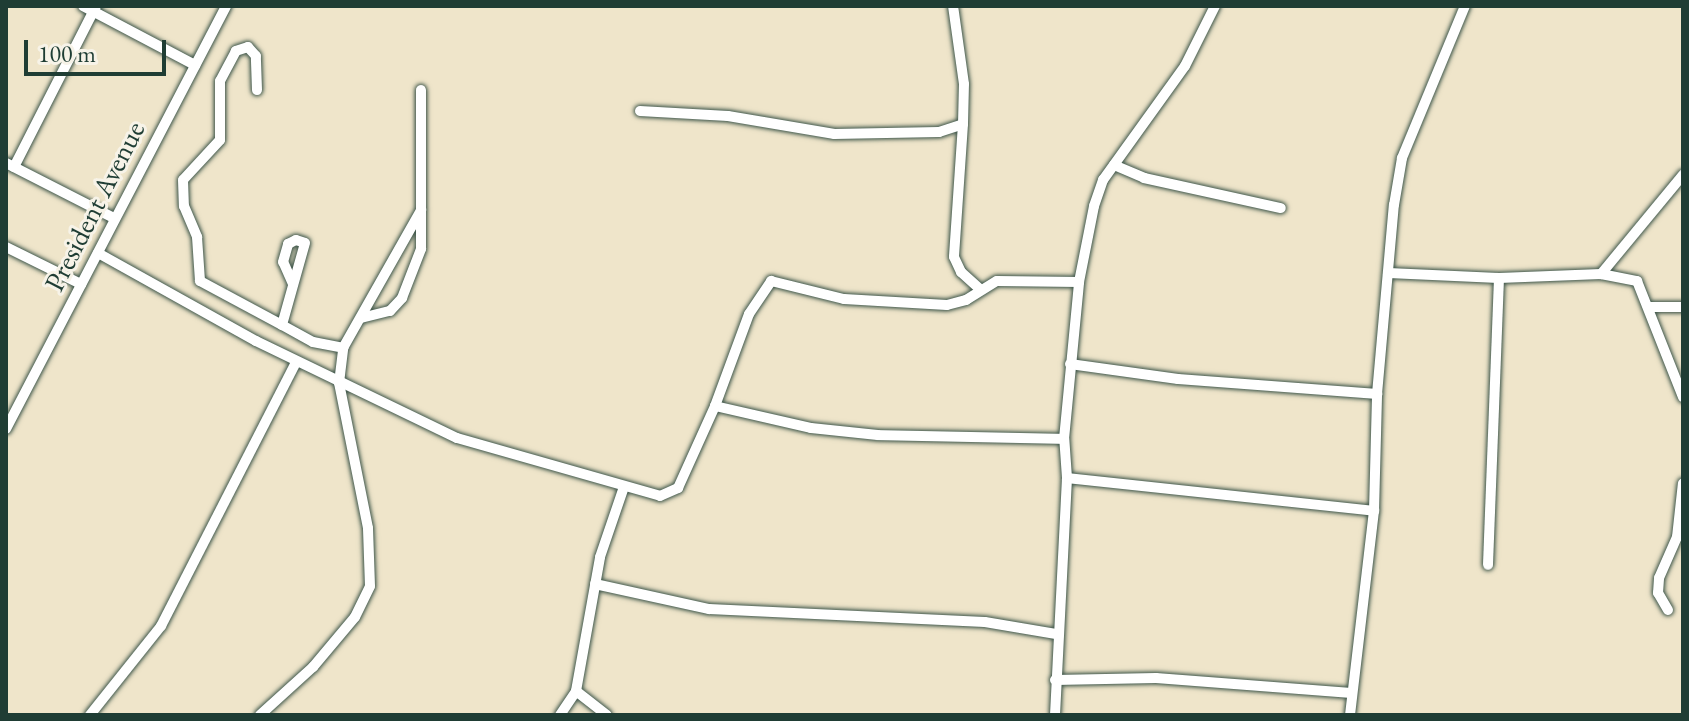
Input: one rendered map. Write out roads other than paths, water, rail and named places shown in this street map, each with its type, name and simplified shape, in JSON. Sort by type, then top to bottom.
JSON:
[{"type":"street","name":"President Avenue","points":[[6,429],[226,6]]},
{"type":"street","points":[[953,6],[964,84],[954,257],[980,289]]},
{"type":"street","points":[[1055,715],[1056,634],[1067,478],[1064,439],[1079,282],[1094,206],[1114,165],[1160,108],[1215,6]]},
{"type":"street","points":[[1350,715],[1374,511],[1377,394],[1402,158],[1465,6]]},
{"type":"street","points":[[114,218],[10,165],[91,8],[195,65]]},
{"type":"street","points":[[257,90],[256,56],[248,47],[236,51],[220,81],[220,140],[183,180],[184,206],[197,237],[200,281],[313,342],[343,348]]},
{"type":"street","points":[[361,318],[390,311],[402,298],[421,249],[421,90]]},
{"type":"street","points":[[640,111],[728,116],[834,134],[939,132],[963,124]]},
{"type":"street","points":[[1114,165],[1144,178],[1281,208]]},
{"type":"street","points":[[1601,274],[1683,175]]},
{"type":"street","points":[[260,715],[313,667],[355,617],[370,586],[368,528],[339,383],[343,348],[421,210]]},
{"type":"street","points":[[6,247],[81,284]]},
{"type":"street","points":[[98,253],[296,362],[457,438],[624,487],[671,494],[715,406],[749,314],[771,281],[844,299],[947,305],[966,300],[980,289],[1020,278],[1079,282]]},
{"type":"street","points":[[1388,273],[1499,278],[1601,274],[1637,281],[1683,397]]},
{"type":"street","points":[[1488,565],[1499,278]]},
{"type":"street","points":[[282,325],[293,284]]},
{"type":"street","points":[[1648,307],[1683,307]]},
{"type":"street","points":[[90,715],[161,626],[296,362]]},
{"type":"street","points":[[1070,364],[1178,379],[1377,394]]},
{"type":"street","points":[[715,406],[811,428],[878,435],[1064,439]]},
{"type":"street","points":[[1067,478],[1374,511]]},
{"type":"street","points":[[1668,610],[1658,593],[1659,578],[1677,537],[1683,483]]},
{"type":"street","points":[[560,715],[576,691],[595,584],[624,487]]},
{"type":"street","points":[[595,584],[709,609],[985,622],[1056,634]]},
{"type":"street","points":[[1055,680],[1156,678],[1351,693]]},
{"type":"street","points":[[576,691],[607,715]]}]
